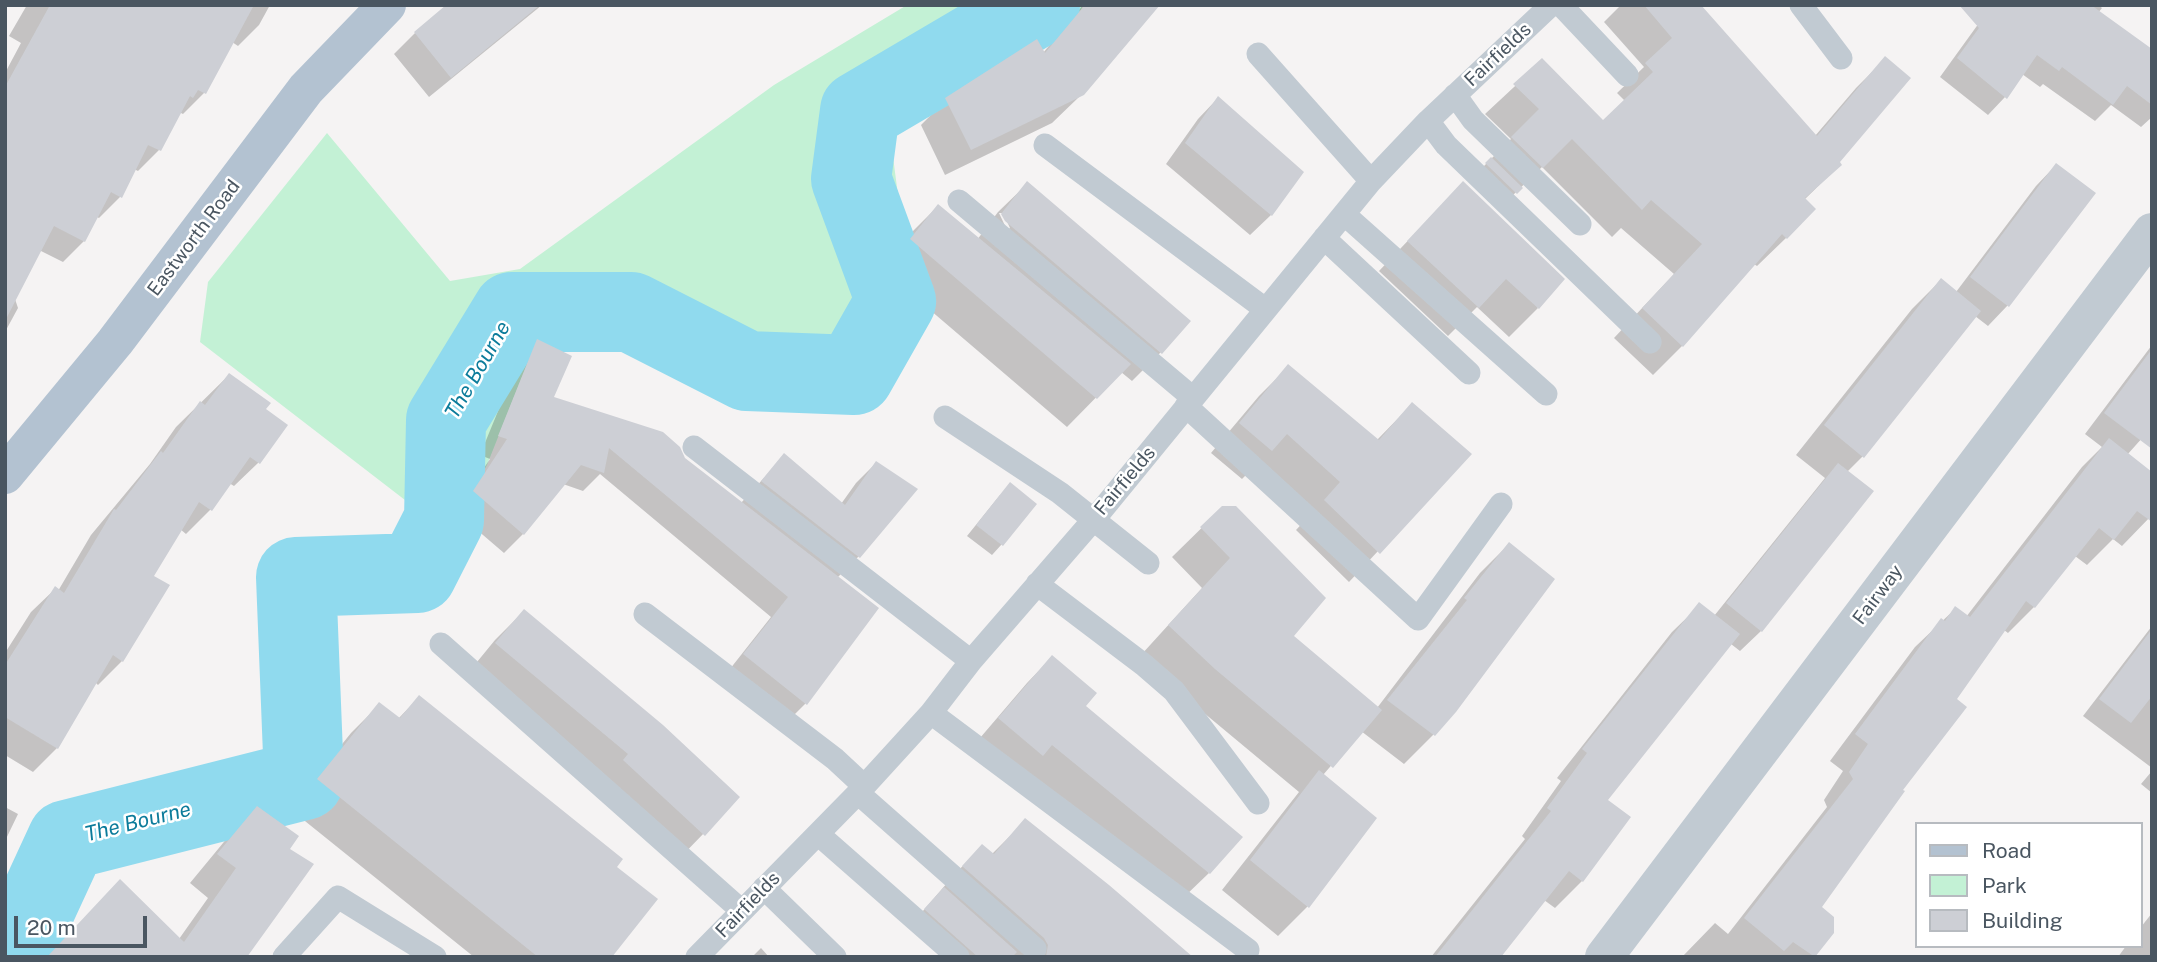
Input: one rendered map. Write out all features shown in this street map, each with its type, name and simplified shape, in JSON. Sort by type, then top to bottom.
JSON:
[{"type":"main road","name":"Eastworth Road","points":[[5,475],[115,342],[306,89],[387,5]]},
{"type":"street","name":"Fairway","points":[[1604,957],[2152,232]]},
{"type":"lane","points":[[1801,5],[1842,58]]},
{"type":"lane","points":[[1552,6],[1627,75]]},
{"type":"lane","name":"Fairfields","points":[[697,957],[818,834],[931,713],[971,661],[1093,519],[1371,181],[1428,121],[1552,6]]},
{"type":"lane","points":[[1258,54],[1371,181]]},
{"type":"lane","points":[[1455,95],[1473,120],[1580,224]]},
{"type":"lane","points":[[1428,121],[1446,145],[1650,342]]},
{"type":"lane","points":[[1045,145],[1265,309]]},
{"type":"lane","points":[[959,201],[1190,402],[1418,620],[1501,504]]},
{"type":"lane","points":[[1344,214],[1546,394]]},
{"type":"lane","points":[[1324,238],[1469,373]]},
{"type":"lane","points":[[944,417],[1060,493],[1147,563]]},
{"type":"lane","points":[[695,447],[971,661]]},
{"type":"lane","points":[[1037,584],[1174,691],[1258,803]]},
{"type":"lane","points":[[645,614],[835,759],[861,789],[1035,948]]},
{"type":"lane","points":[[441,644],[742,911]]},
{"type":"lane","points":[[931,713],[1248,950]]},
{"type":"lane","points":[[818,834],[958,957]]},
{"type":"lane","points":[[764,888],[835,957]]},
{"type":"lane","points":[[284,957],[338,897],[435,957]]},
{"type":"green space","points":[[907,5],[1083,5],[1081,10],[890,134],[903,233],[908,344],[843,399],[785,382],[724,378],[650,342],[537,339],[487,465],[460,515],[448,549],[411,591],[427,517],[200,342],[208,282],[327,133],[450,281],[520,269],[774,85]]},
{"type":"building","points":[[50,5],[254,5],[206,94],[198,90],[193,98],[190,96],[161,151],[148,145],[122,198],[111,192],[85,242],[54,226],[5,321],[5,87]]},
{"type":"building","points":[[446,5],[540,5],[451,78],[414,32]]},
{"type":"building","points":[[1085,5],[1160,5],[1084,95],[971,150],[945,98],[1037,39],[1045,53]]},
{"type":"building","points":[[1644,5],[1701,5],[1817,136],[1885,56],[1911,78],[1840,162],[1842,165],[1805,198],[1816,209],[1787,239],[1782,234],[1683,347],[1642,308],[1702,244],[1651,200],[1642,210],[1572,139],[1543,168],[1511,137],[1539,109],[1513,84],[1542,58],[1603,120],[1653,72],[1645,63],[1672,38]]},
{"type":"building","points":[[1959,5],[2091,5],[2152,49],[2152,105],[2127,86],[2113,105],[2062,67],[2059,71],[2037,55],[2007,99],[1957,58],[1979,28]]},
{"type":"building","points":[[1218,96],[1304,172],[1272,216],[1185,143]]},
{"type":"building","points":[[1491,157],[1523,188],[1517,194],[1485,163]]},
{"type":"building","points":[[2056,163],[2096,193],[2009,307],[1970,277]]},
{"type":"building","points":[[1027,181],[1191,321],[1162,354],[1005,221],[1001,214]]},
{"type":"building","points":[[1463,181],[1565,279],[1539,309],[1506,279],[1479,308],[1407,241]]},
{"type":"building","points":[[938,204],[1131,364],[1097,399],[910,239]]},
{"type":"building","points":[[1941,278],[1981,311],[1864,458],[1824,425]]},
{"type":"building","points":[[537,339],[572,356],[554,397],[663,432],[680,447],[685,458],[879,608],[807,705],[743,654],[788,597],[609,448],[604,473],[581,465],[524,535],[473,491],[507,439],[498,436]]},
{"type":"building","points":[[2152,349],[2152,449],[2104,413]]},
{"type":"building","points":[[1288,364],[1379,440],[1412,402],[1472,454],[1380,554],[1324,500],[1340,482],[1287,434],[1272,451],[1239,423]]},
{"type":"building","points":[[229,373],[271,403],[266,409],[288,425],[260,464],[250,457],[212,511],[199,502],[154,576],[170,585],[123,662],[113,655],[58,749],[5,717],[5,665],[55,586],[64,593],[114,509],[116,510],[161,451],[163,453],[200,401],[205,405]]},
{"type":"building","points":[[2109,438],[2152,472],[2152,522],[2137,511],[2114,540],[2099,528],[2035,608],[2026,601],[1957,699],[1967,707],[1903,790],[1905,791],[1822,907],[1834,917],[1834,933],[1815,957],[1793,942],[1784,951],[1744,918],[1853,779],[1849,772],[1868,744],[1855,734],[1941,618],[1945,621],[1955,606],[1970,617]]},
{"type":"building","points":[[784,453],[845,505],[876,461],[918,489],[860,558],[761,481]]},
{"type":"building","points":[[1838,463],[1874,491],[1762,632],[1726,603]]},
{"type":"building","points":[[1010,482],[1037,504],[1003,546],[976,525]]},
{"type":"building","points":[[1222,506],[1236,506],[1326,598],[1294,636],[1382,710],[1333,768],[1215,669],[1168,625],[1230,558],[1200,527]]},
{"type":"building","points":[[1509,542],[1555,579],[1456,712],[1435,736],[1387,700],[1467,600],[1464,598]]},
{"type":"building","points":[[1699,602],[1740,634],[1608,800],[1631,817],[1583,882],[1569,871],[1501,957],[1435,957],[1551,811],[1547,808],[1587,753],[1582,749]]},
{"type":"building","points":[[524,609],[663,725],[740,797],[705,836],[623,760],[628,754],[495,643]]},
{"type":"building","points":[[2152,629],[2152,696],[2131,723],[2099,699]]},
{"type":"building","points":[[1052,655],[1097,693],[1086,706],[1243,837],[1210,874],[1052,745],[1043,756],[998,718]]},
{"type":"building","points":[[419,695],[623,859],[617,867],[658,899],[612,957],[538,957],[317,779],[379,702],[400,718]]},
{"type":"building","points":[[1319,770],[1377,818],[1309,908],[1250,860]]},
{"type":"building","points":[[257,806],[299,836],[290,849],[314,864],[247,957],[47,957],[120,879],[184,942],[236,868],[217,854]]},
{"type":"building","points":[[1025,818],[1193,957],[1046,957],[1048,945],[1044,938],[962,866],[982,844],[994,854]]},
{"type":"building","points":[[944,887],[1017,952],[1012,957],[978,957],[924,909]]},
{"type":"waterway","name":"The Bourne","points":[[13,957],[67,840],[304,780],[296,577],[417,573],[444,520],[446,420],[512,312],[631,312],[747,371],[854,375],[896,301],[851,179],[860,111],[1040,5]]}]
